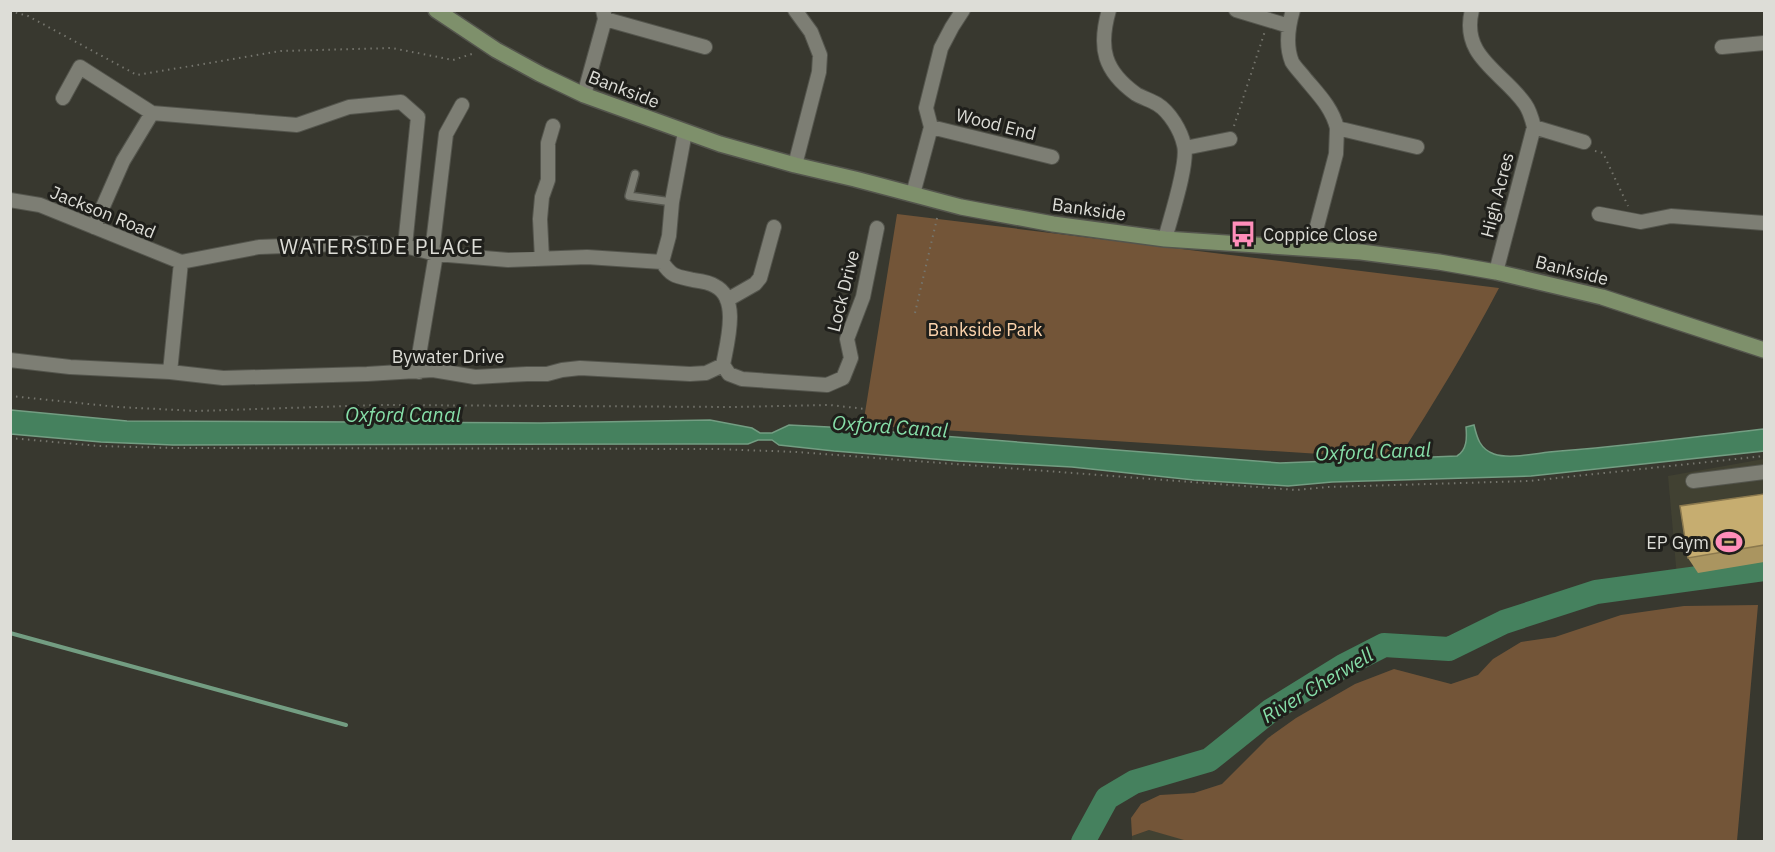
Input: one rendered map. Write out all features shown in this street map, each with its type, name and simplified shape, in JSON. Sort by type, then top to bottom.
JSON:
[{"type":"street","name":"Bankside","points":[[436,10],[496,50],[584,95],[720,144],[795,165],[1010,217],[1165,239],[1372,253],[1496,272],[1602,297],[1764,350]]},
{"type":"street","points":[[795,10],[811,32],[820,55],[819,72],[795,165]]},
{"type":"street","name":"Wood End","points":[[913,194],[931,127],[927,108],[941,48],[963,10]]},
{"type":"street","points":[[1109,10],[1103,44],[1111,71],[1122,83],[1138,95],[1158,104],[1167,113],[1181,135],[1185,148],[1184,165],[1165,239]]},
{"type":"street","points":[[1236,10],[1289,26]]},
{"type":"street","points":[[1293,10],[1288,44],[1292,62],[1330,110],[1337,128],[1336,154],[1311,249]]},
{"type":"street","points":[[1472,10],[1469,24],[1476,50],[1525,104],[1534,127],[1584,142]]},
{"type":"street","points":[[584,95],[604,15],[705,47]]},
{"type":"street","points":[[1722,47],[1764,43]]},
{"type":"street","points":[[63,98],[80,68],[152,112],[297,125],[349,107],[401,102],[418,117],[405,246]]},
{"type":"street","points":[[419,372],[419,355],[434,253],[446,134],[462,105]]},
{"type":"street","points":[[94,227],[123,161],[152,112]]},
{"type":"street","points":[[542,259],[541,208],[548,180],[548,143],[553,126]]},
{"type":"street","name":"Wood End","points":[[931,127],[1052,157]]},
{"type":"street","name":"High Acres","points":[[1496,272],[1534,127]]},
{"type":"street","points":[[1337,128],[1417,147]]},
{"type":"street","points":[[664,266],[672,202],[685,132]]},
{"type":"street","points":[[1185,148],[1230,139]]},
{"type":"street","name":"Jackson Road","points":[[10,200],[40,205],[181,262]]},
{"type":"street","points":[[1599,214],[1636,222],[1671,216],[1764,224]]},
{"type":"street","points":[[727,300],[755,284],[760,278],[774,227]]},
{"type":"street","name":"Lock Drive","points":[[723,364],[729,374],[742,379],[827,385],[843,378],[851,358],[847,339],[863,297],[877,228]]},
{"type":"street","points":[[170,372],[181,262],[259,247],[364,243],[405,246],[434,253],[508,260],[587,257],[664,266],[673,276],[716,286],[725,293],[729,305],[730,323],[723,364]]},
{"type":"street","name":"Bywater Drive","points":[[10,360],[70,367],[170,372],[223,378],[433,370],[475,377],[547,374],[580,368],[690,374],[706,372],[723,364]]},
{"type":"street","points":[[1693,481],[1764,472]]},
{"type":"lane","points":[[635,174],[629,196],[672,202]]},
{"type":"path","points":[[10,11],[28,16],[137,75],[281,51],[392,48],[453,60],[480,52]]},
{"type":"path","points":[[1230,139],[1269,20]]},
{"type":"path","points":[[1584,142],[1587,149],[1603,153],[1636,222]]},
{"type":"path","points":[[915,314],[938,214]]},
{"type":"path","points":[[10,396],[197,411],[378,405],[735,407],[830,405],[865,409]]},
{"type":"path","points":[[10,438],[129,447],[727,449],[867,457],[1296,490],[1529,481],[1764,456]]},
{"type":"shaded area","points":[[11,410],[127,421],[540,423],[710,420],[752,428],[760,433],[772,433],[789,425],[829,427],[1280,463],[1457,456],[1465,447],[1466,427],[1474,425],[1478,439],[1485,449],[1494,454],[1507,456],[1630,445],[1764,429],[1764,451],[1531,476],[1332,482],[1288,486],[1194,480],[1072,467],[834,451],[779,445],[772,440],[758,440],[748,444],[173,445],[101,442],[11,434]]},
{"type":"shaded area","points":[[1764,459],[1764,571],[1677,577],[1668,476]]},
{"type":"shaded area","points":[[1149,830],[1191,841],[1132,841],[1132,836]]},
{"type":"green space","name":"Bankside Park","points":[[897,214],[1499,288],[1450,375],[1398,459],[863,425]]},
{"type":"green space","points":[[1758,605],[1737,841],[1191,842],[1149,830],[1132,836],[1131,818],[1141,804],[1160,795],[1194,793],[1222,784],[1268,738],[1296,718],[1355,684],[1394,669],[1451,684],[1478,675],[1493,659],[1521,642],[1555,637],[1621,615],[1684,606]]},
{"type":"building","points":[[1764,494],[1764,545],[1688,558],[1680,506]]},
{"type":"waterway","name":"River Cherwell","points":[[1083,842],[1107,798],[1134,782],[1209,760],[1270,711],[1343,666],[1384,645],[1449,649],[1504,622],[1596,592],[1764,569]]},
{"type":"waterway","points":[[10,633],[346,725]]},
{"type":"place","name":"Coppice Close","points":[[1243,234]]},
{"type":"place","name":"EP Gym","points":[[1729,542]]},
{"type":"district","name":"WATERSIDE PLACE","points":[[382,246]]},
{"type":"water label","name":"Oxford Canal","points":[[403,414]]},
{"type":"water label","name":"Oxford Canal","points":[[890,426]]},
{"type":"water label","name":"Oxford Canal","points":[[1373,451]]}]
